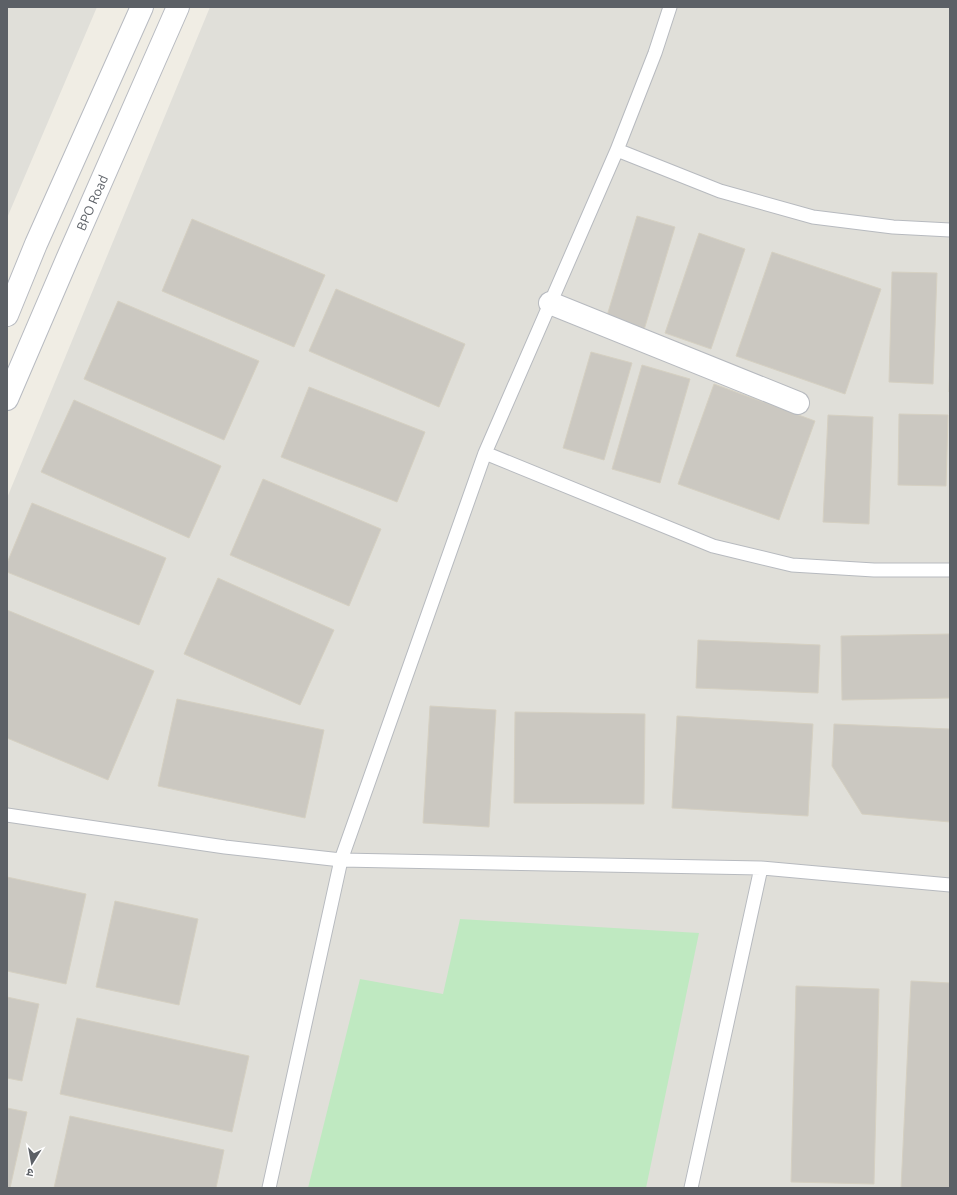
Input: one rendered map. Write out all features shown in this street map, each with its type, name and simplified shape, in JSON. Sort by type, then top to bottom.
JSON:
[{"type":"street","points":[[7,315],[36,244],[142,7]]},
{"type":"street","name":"BPO Road","points":[[7,399],[178,7]]},
{"type":"street","points":[[550,303],[798,403]]},
{"type":"lane","points":[[269,1188],[341,860],[485,453],[617,150],[655,53],[670,7]]},
{"type":"lane","points":[[617,150],[720,191],[813,217],[893,227],[950,230]]},
{"type":"lane","points":[[485,453],[713,546],[792,566],[874,570],[950,570]]},
{"type":"lane","points":[[7,815],[225,847],[341,860],[761,868],[950,885]]},
{"type":"lane","points":[[690,1188],[761,868]]},
{"type":"shaded area","points":[[7,7],[97,7],[7,218]]},
{"type":"shaded area","points":[[210,7],[950,7],[950,1188],[7,1188],[7,498]]},
{"type":"green space","points":[[460,919],[699,933],[646,1188],[308,1188],[360,979],[443,994]]},
{"type":"building","points":[[637,216],[675,227],[644,330],[606,319]]},
{"type":"building","points":[[192,219],[325,275],[294,347],[162,291]]},
{"type":"building","points":[[699,233],[745,249],[711,349],[665,333]]},
{"type":"building","points":[[772,252],[881,289],[845,394],[736,356]]},
{"type":"building","points":[[892,272],[937,273],[933,384],[889,382]]},
{"type":"building","points":[[336,289],[465,344],[439,407],[309,351]]},
{"type":"building","points":[[118,301],[259,361],[224,440],[84,379]]},
{"type":"building","points":[[591,352],[632,363],[604,460],[563,448]]},
{"type":"building","points":[[950,361],[950,392],[949,392]]},
{"type":"building","points":[[642,365],[690,379],[660,483],[612,469]]},
{"type":"building","points":[[714,384],[815,421],[779,520],[678,484]]},
{"type":"building","points":[[309,387],[425,432],[397,502],[281,457]]},
{"type":"building","points":[[74,400],[221,466],[189,538],[41,472]]},
{"type":"building","points":[[899,414],[948,415],[946,486],[898,485]]},
{"type":"building","points":[[828,415],[873,417],[869,524],[823,522]]},
{"type":"building","points":[[263,479],[381,529],[349,606],[230,555]]},
{"type":"building","points":[[32,503],[166,558],[139,625],[7,572],[7,563]]},
{"type":"building","points":[[218,578],[334,630],[300,705],[184,654]]},
{"type":"building","points":[[7,610],[154,671],[108,780],[7,738]]},
{"type":"building","points":[[950,634],[950,698],[842,700],[841,636]]},
{"type":"building","points":[[698,640],[820,645],[818,693],[696,688]]},
{"type":"building","points":[[177,699],[324,730],[305,818],[158,786]]},
{"type":"building","points":[[430,706],[496,710],[489,827],[423,823]]},
{"type":"building","points":[[515,712],[645,714],[644,804],[514,803]]},
{"type":"building","points":[[677,716],[813,724],[808,816],[672,808]]},
{"type":"building","points":[[834,724],[950,729],[950,822],[862,814],[832,766]]},
{"type":"building","points":[[7,877],[86,894],[66,984],[7,971]]},
{"type":"building","points":[[115,901],[198,919],[179,1005],[96,987]]},
{"type":"building","points":[[911,981],[950,983],[950,1188],[901,1188]]},
{"type":"building","points":[[796,986],[879,989],[874,1184],[791,1182]]},
{"type":"building","points":[[7,997],[39,1004],[22,1081],[7,1078]]},
{"type":"building","points":[[77,1018],[249,1056],[232,1132],[60,1094]]},
{"type":"building","points":[[7,1108],[27,1112],[10,1188],[7,1188]]},
{"type":"building","points":[[70,1116],[224,1150],[216,1188],[54,1188]]}]
